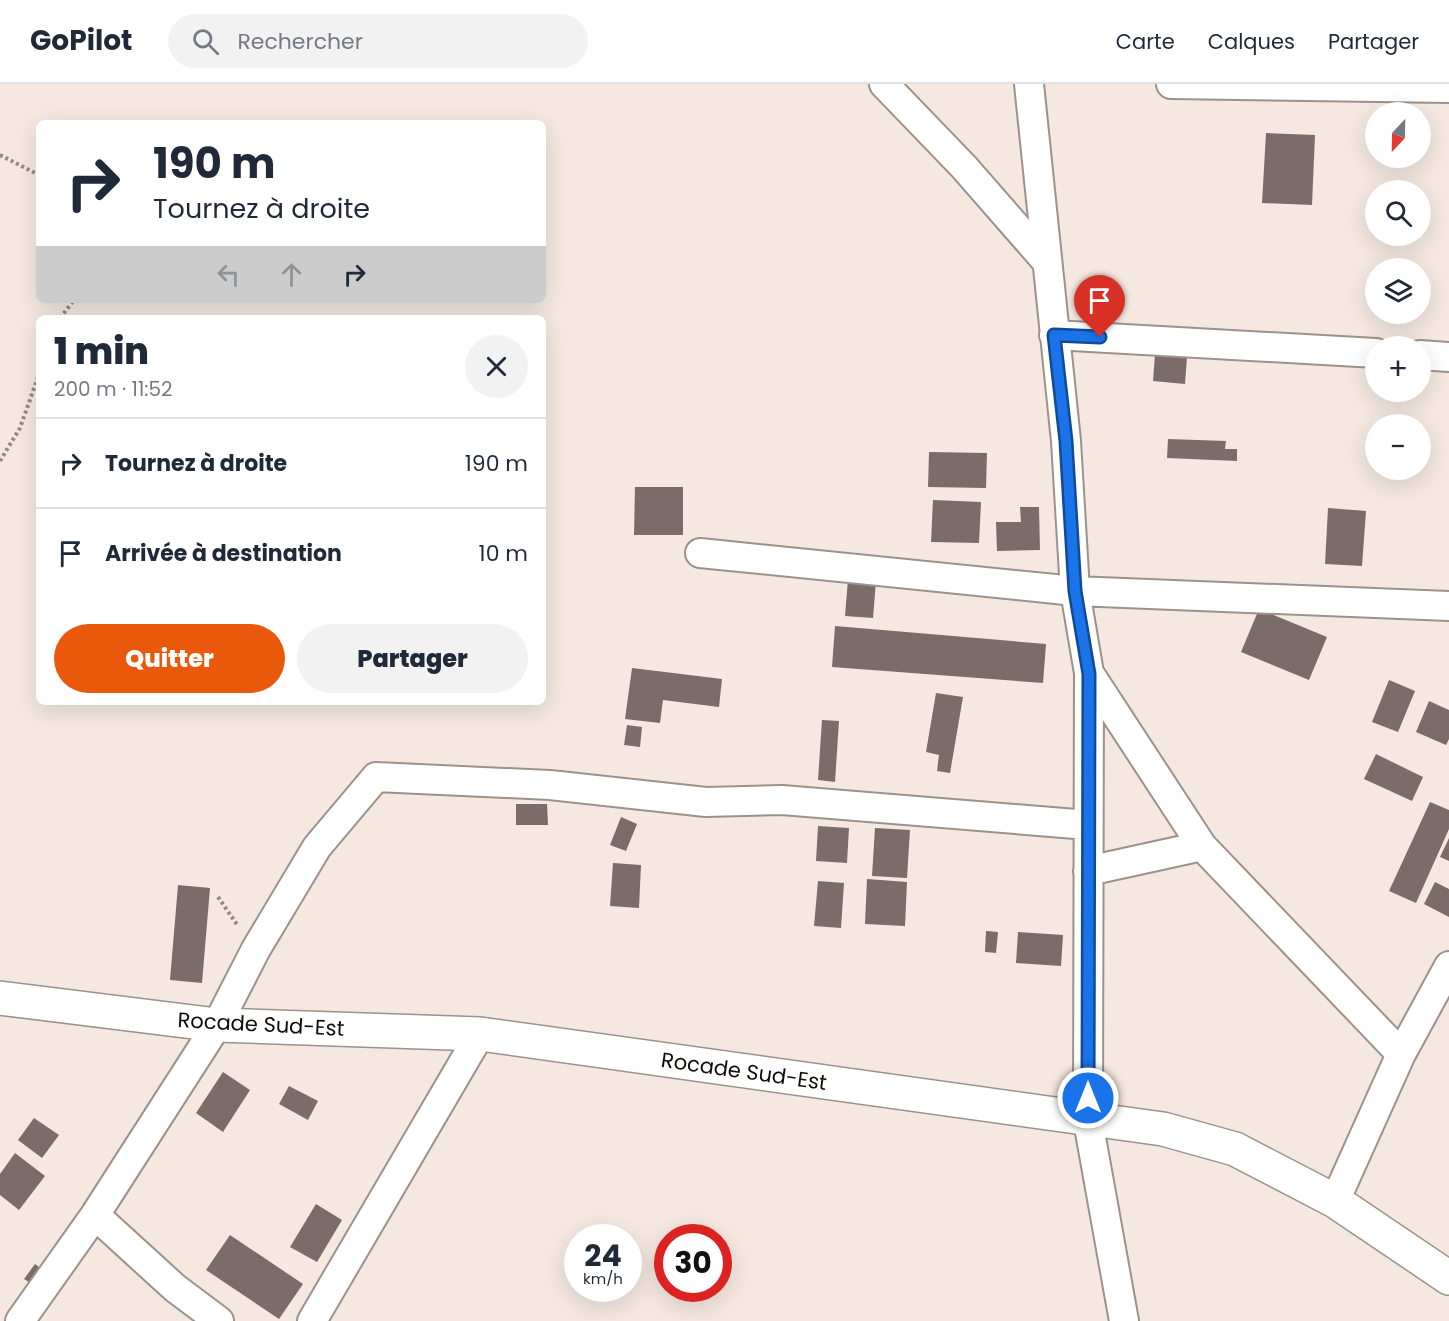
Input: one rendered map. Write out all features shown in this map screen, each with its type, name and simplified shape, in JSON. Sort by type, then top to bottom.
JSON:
[{"type":"street","points":[[884,84],[964,167],[1047,262]]},
{"type":"street","points":[[1029,84],[1066,441],[1075,591],[1089,674],[1088,1121],[1124,1321]]},
{"type":"street","points":[[1171,84],[1449,88]]},
{"type":"street","points":[[1054,335],[1365,351]]},
{"type":"street","points":[[1431,356],[1449,357]]},
{"type":"street","points":[[700,553],[1075,591],[1449,606]]},
{"type":"street","points":[[1089,674],[1202,846],[1401,1054]]},
{"type":"street","points":[[20,1321],[95,1215],[217,1025],[256,949],[317,847],[376,777],[550,785],[706,802],[782,800],[1088,825]]},
{"type":"street","points":[[1088,871],[1202,846]]},
{"type":"street","points":[[1335,1201],[1401,1054],[1449,966]]},
{"type":"street","name":"Rocade Sud-Est","points":[[0,998],[217,1025],[480,1034],[1088,1121],[1163,1129],[1235,1149],[1335,1201],[1449,1278]]},
{"type":"street","points":[[312,1321],[480,1034]]},
{"type":"street","points":[[95,1215],[175,1288],[219,1321]]},
{"type":"path","points":[[0,155],[36,173]]},
{"type":"path","points":[[62,315],[72,303]]},
{"type":"path","points":[[0,461],[20,428],[36,383]]},
{"type":"building","points":[[1266,133],[1315,135],[1312,205],[1262,203]]},
{"type":"building","points":[[1155,354],[1187,357],[1185,384],[1153,381]]},
{"type":"building","points":[[1168,439],[1226,441],[1225,449],[1237,449],[1237,461],[1167,458]]},
{"type":"building","points":[[929,452],[987,453],[986,488],[928,487]]},
{"type":"building","points":[[635,487],[683,487],[683,535],[634,535]]},
{"type":"building","points":[[933,500],[981,502],[979,543],[931,542]]},
{"type":"building","points":[[1020,507],[1039,507],[1040,550],[997,551],[996,522],[1021,522]]},
{"type":"building","points":[[1328,508],[1366,511],[1362,566],[1325,564]]},
{"type":"building","points":[[848,579],[876,581],[873,618],[845,616]]},
{"type":"building","points":[[1259,609],[1327,637],[1309,680],[1241,652]]},
{"type":"building","points":[[835,626],[1046,644],[1043,683],[832,667]]},
{"type":"building","points":[[632,668],[722,679],[719,707],[663,700],[660,723],[625,719]]},
{"type":"building","points":[[1389,680],[1415,691],[1398,732],[1372,722]]},
{"type":"building","points":[[936,693],[963,697],[950,773],[937,771],[939,755],[926,752]]},
{"type":"building","points":[[1429,701],[1449,710],[1449,739],[1446,745],[1416,732]]},
{"type":"building","points":[[822,720],[839,721],[835,782],[818,780]]},
{"type":"building","points":[[627,725],[642,727],[640,747],[624,745]]},
{"type":"building","points":[[1376,754],[1423,777],[1412,801],[1364,779]]},
{"type":"building","points":[[1430,802],[1449,810],[1449,829],[1416,903],[1389,891]]},
{"type":"building","points":[[516,804],[547,804],[548,825],[516,825]]},
{"type":"building","points":[[621,817],[637,824],[626,851],[610,845]]},
{"type":"building","points":[[818,826],[849,828],[847,863],[816,861]]},
{"type":"building","points":[[875,828],[910,830],[907,878],[872,876]]},
{"type":"building","points":[[1449,838],[1449,861],[1440,857]]},
{"type":"building","points":[[613,863],[641,865],[639,908],[610,906]]},
{"type":"building","points":[[867,879],[907,882],[905,926],[865,924]]},
{"type":"building","points":[[818,881],[844,883],[841,928],[814,926]]},
{"type":"building","points":[[1435,882],[1449,889],[1449,917],[1424,904]]},
{"type":"building","points":[[178,885],[210,888],[202,983],[170,980]]},
{"type":"building","points":[[986,931],[998,932],[996,953],[985,952]]},
{"type":"building","points":[[1018,932],[1063,935],[1061,966],[1016,963]]},
{"type":"building","points":[[223,1072],[250,1090],[223,1132],[196,1113]]},
{"type":"building","points":[[289,1086],[318,1101],[308,1120],[279,1104]]},
{"type":"building","points":[[34,1118],[59,1135],[42,1158],[18,1140]]},
{"type":"building","points":[[15,1153],[45,1176],[19,1210],[0,1195],[0,1174]]},
{"type":"building","points":[[316,1204],[342,1220],[317,1262],[290,1247]]},
{"type":"building","points":[[230,1235],[303,1284],[279,1319],[206,1270]]},
{"type":"building","points":[[35,1264],[47,1273],[37,1287],[24,1279]]},
{"type":"route","points":[[1088,1098],[1089,674],[1075,591],[1066,441],[1054,335],[1100,337]]}]
